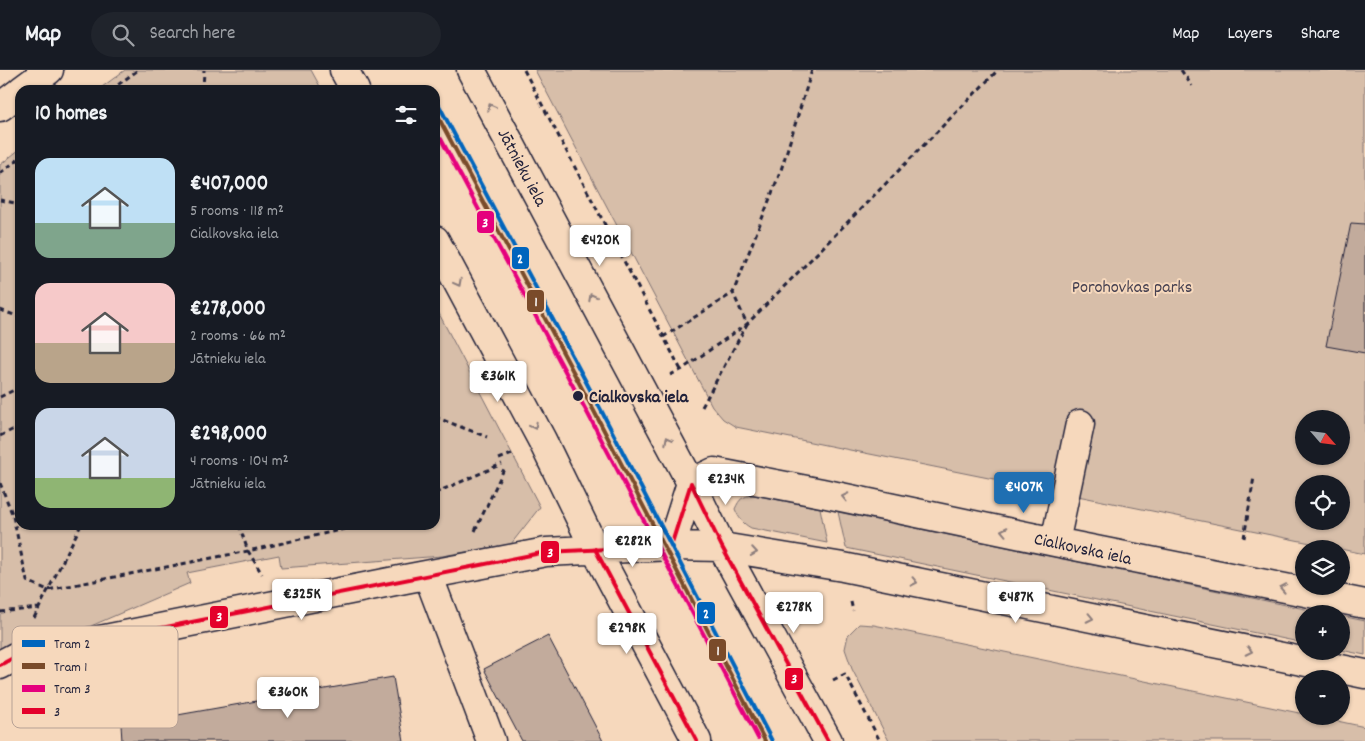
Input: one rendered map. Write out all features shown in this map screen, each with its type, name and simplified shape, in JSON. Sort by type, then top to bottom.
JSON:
[{"type":"street","points":[[29,85],[49,70]]},
{"type":"street","points":[[344,70],[352,85]]},
{"type":"street","name":"Jātnieku iela","points":[[471,70],[691,484],[722,547],[828,741]]},
{"type":"street","points":[[0,107],[15,96]]},
{"type":"street","points":[[440,249],[542,440],[595,549],[697,741]]},
{"type":"street","points":[[1055,542],[1080,424]]},
{"type":"street","name":"Cialkovska iela","points":[[691,484],[714,472],[1365,604]]},
{"type":"street","points":[[670,546],[691,484]]},
{"type":"street","points":[[175,626],[546,552],[670,546],[722,547],[843,567],[1365,674]]},
{"type":"street","points":[[428,575],[488,740]]},
{"type":"path","points":[[118,85],[138,70]]},
{"type":"path","points":[[203,85],[204,70]]},
{"type":"path","points":[[524,70],[681,370],[747,324],[998,70]]},
{"type":"path","points":[[664,336],[733,293],[781,170],[812,70]]},
{"type":"path","points":[[1181,70],[1192,86]]},
{"type":"path","points":[[0,173],[15,162]]},
{"type":"path","points":[[0,200],[15,203]]},
{"type":"path","points":[[733,293],[747,324]]},
{"type":"path","points":[[0,310],[15,315]]},
{"type":"path","points":[[702,407],[747,324]]},
{"type":"path","points":[[0,397],[15,390]]},
{"type":"path","points":[[440,420],[487,437]]},
{"type":"path","points":[[0,436],[15,428]]},
{"type":"path","points":[[440,491],[502,464]]},
{"type":"path","points":[[471,539],[504,469]]},
{"type":"path","points":[[1244,538],[1254,477]]},
{"type":"path","points":[[0,484],[15,525]]},
{"type":"path","points":[[16,530],[27,582],[48,590],[248,551],[340,530]]},
{"type":"path","points":[[28,626],[78,530]]},
{"type":"path","points":[[241,530],[248,551],[280,604]]},
{"type":"path","points":[[0,612],[39,608]]},
{"type":"path","points":[[845,674],[880,741]]},
{"type":"green space","points":[[125,70],[311,70],[319,85],[105,85]]},
{"type":"green space","name":"Porohovkas parks","points":[[535,70],[1365,70],[1365,554],[1350,551],[1350,540],[1296,540],[736,427],[723,419],[712,406]]},
{"type":"green space","points":[[15,153],[15,530],[440,530],[440,316],[540,507],[511,544],[442,556],[281,568],[279,555],[187,573],[190,583],[91,626],[12,626],[12,652],[0,657],[0,165]]},
{"type":"green space","points":[[753,495],[820,508],[827,543],[751,528],[741,520],[735,509],[738,502],[746,496]]},
{"type":"green space","points":[[838,512],[1295,607],[1295,641],[846,548]]},
{"type":"green space","points":[[1350,618],[1365,621],[1365,655],[1350,652]]},
{"type":"green space","points":[[859,624],[874,625],[1295,712],[1295,725],[1350,724],[1365,727],[1365,741],[889,741],[852,669],[845,649],[848,635]]},
{"type":"building","points":[[1351,223],[1365,224],[1365,353],[1326,346]]},
{"type":"building","points":[[548,636],[603,741],[522,741],[484,669]]},
{"type":"building","points":[[393,677],[404,741],[122,741],[121,728],[178,728],[178,715]]},
{"type":"tram line","name":"2","points":[[440,107],[601,410],[772,741]]},
{"type":"tram line","name":"1","points":[[440,120],[595,413],[765,741]]},
{"type":"tram line","name":"3","points":[[441,139],[758,738]]},
{"type":"transit line","name":"3","points":[[691,483],[722,547],[828,741]]},
{"type":"transit line","name":"3","points":[[172,626],[546,552],[671,546],[691,483]]},
{"type":"transit line","name":"3","points":[[595,549],[697,741]]},
{"type":"transit line","name":"3","points":[[0,665],[12,659]]},
{"type":"place","name":"Cialkovska iela","points":[[578,396]]}]
